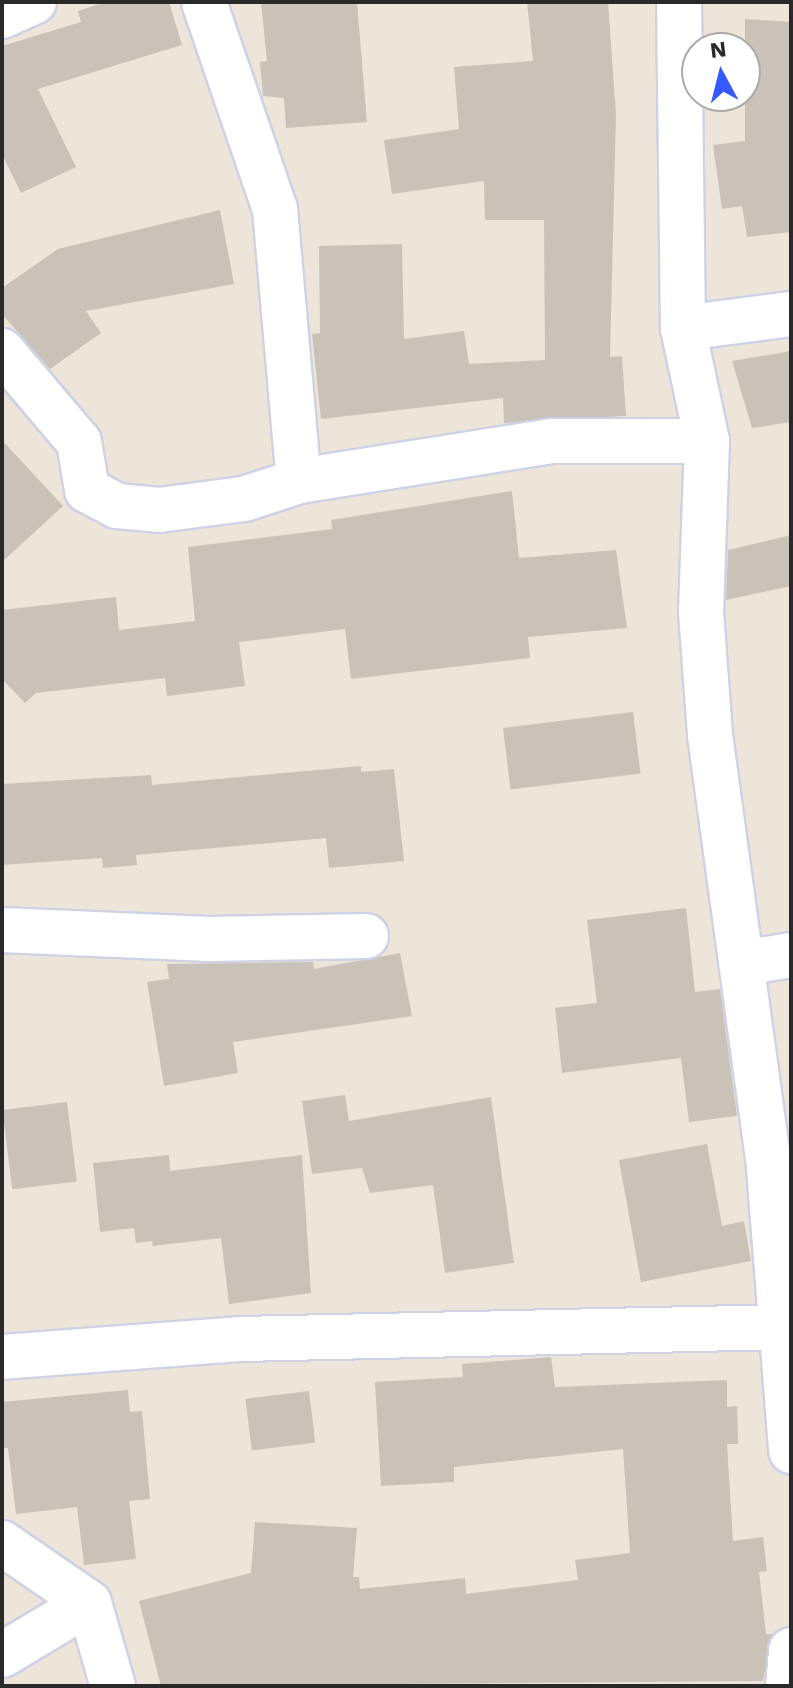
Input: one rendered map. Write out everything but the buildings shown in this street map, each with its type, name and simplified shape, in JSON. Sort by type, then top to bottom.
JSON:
[{"type":"street","points":[[2,16],[34,2]]},
{"type":"street","points":[[204,2],[275,209],[299,481]]},
{"type":"street","points":[[679,2],[683,328],[707,441],[701,612],[707,705],[720,840],[742,963],[785,1327],[791,1451]]},
{"type":"street","points":[[683,328],[791,314]]},
{"type":"street","points":[[2,351],[79,442],[87,490],[117,506],[159,510],[244,499],[299,481],[552,441],[707,441]]},
{"type":"street","points":[[2,930],[150,939],[366,936]]},
{"type":"street","points":[[742,963],[791,955]]},
{"type":"street","points":[[2,1357],[240,1339],[785,1327]]},
{"type":"street","points":[[2,1543],[89,1603],[113,1686]]},
{"type":"street","points":[[2,1655],[89,1603]]}]
